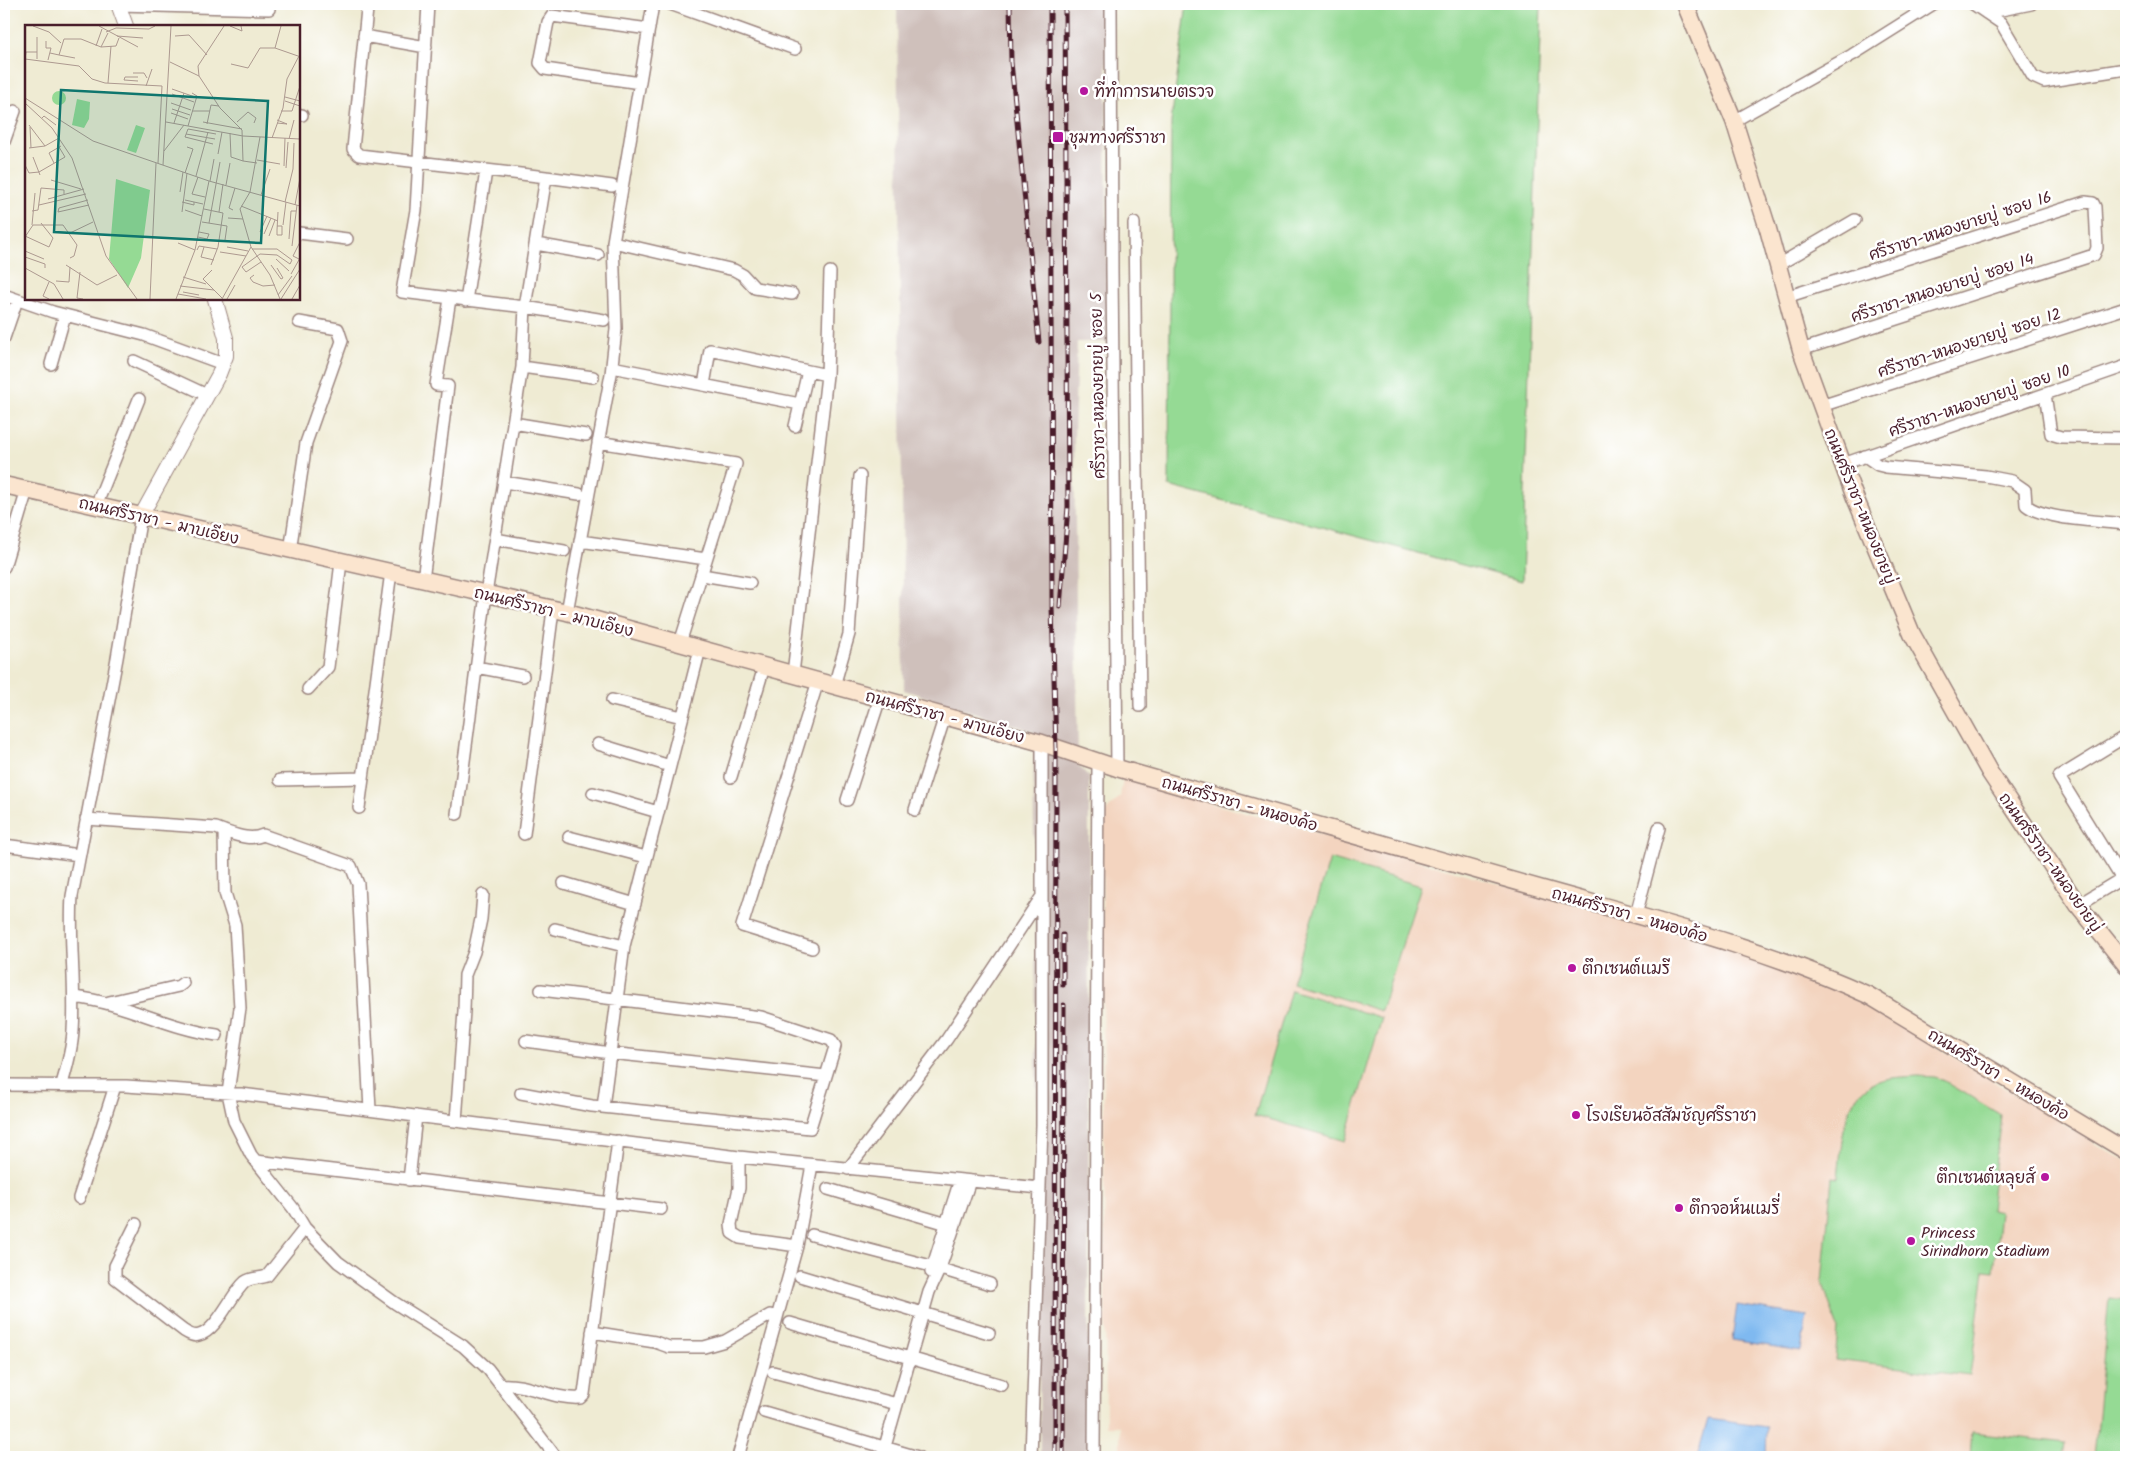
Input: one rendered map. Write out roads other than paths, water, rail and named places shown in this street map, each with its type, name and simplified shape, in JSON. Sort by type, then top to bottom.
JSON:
[{"type":"main road","name":"ถนนศรีราชา-หนองยายบู่","points":[[1685,4],[1734,120],[1778,265],[1801,350],[1821,406],[1912,634],[1990,773],[2078,905],[2122,960]]},
{"type":"main road","name":"ถนนศรีราชา - มาบเอียง","points":[[4,485],[560,611],[1042,743],[1098,762]]},
{"type":"main road","name":"ถนนศรีราชา - หนองค้อ","points":[[1098,762],[1636,915],[1779,958],[1824,975],[1868,995],[2126,1152]]},
{"type":"street","points":[[126,25],[118,4],[270,9]]},
{"type":"street","points":[[428,4],[416,210],[402,292],[525,307],[604,320]]},
{"type":"street","points":[[524,834],[560,611],[580,541],[612,367],[616,329],[614,242],[653,4]]},
{"type":"street","points":[[670,4],[795,49]]},
{"type":"street","name":"ศรีราชา-หนองยายบู่ ซอย 5","points":[[1111,4],[1117,768]]},
{"type":"street","points":[[1734,120],[1852,55],[1933,4]]},
{"type":"street","points":[[1973,4],[2000,23],[2032,77],[2044,82],[2126,69]]},
{"type":"street","points":[[1986,13],[2031,4]]},
{"type":"street","points":[[367,9],[353,149],[359,155],[612,186]]},
{"type":"street","points":[[640,83],[545,69],[540,63],[548,22],[552,16],[649,29]]},
{"type":"street","points":[[364,36],[426,47]]},
{"type":"street","points":[[4,142],[15,111]]},
{"type":"street","points":[[466,301],[486,171]]},
{"type":"street","points":[[457,814],[486,594],[522,367],[525,307],[546,177]]},
{"type":"street","name":"ศรีราชา-หนองยายบู่ ซอย 16","points":[[1786,297],[2088,202],[2094,203],[2095,207],[2097,248],[2094,255]]},
{"type":"street","points":[[1778,265],[1855,220]]},
{"type":"street","points":[[1134,224],[1140,706]]},
{"type":"street","points":[[300,233],[347,238]]},
{"type":"street","points":[[614,242],[738,271],[755,288],[792,294]]},
{"type":"street","points":[[536,244],[598,254]]},
{"type":"street","name":"ศรีราชา-หนองยายบู่ ซอย 14","points":[[1801,350],[2094,255]]},
{"type":"street","points":[[793,674],[827,375],[830,272]]},
{"type":"street","points":[[4,295],[65,315],[144,335],[223,364]]},
{"type":"street","points":[[423,580],[448,386],[436,385],[450,298]]},
{"type":"street","points":[[4,338],[17,300]]},
{"type":"street","points":[[62,1084],[73,1034],[74,997],[70,920],[72,896],[117,658],[141,516],[207,395],[226,356],[226,338],[215,300]]},
{"type":"street","name":"ศรีราชา-หนองยายบู่ ซอย 12","points":[[1821,406],[2126,308]]},
{"type":"street","points":[[51,364],[65,315]]},
{"type":"street","points":[[290,551],[306,443],[342,341],[338,330],[299,322]]},
{"type":"street","points":[[704,385],[710,350],[827,375]]},
{"type":"street","points":[[134,361],[207,395]]},
{"type":"street","name":"ศรีราชา-หนองยายบู่ ซอย 10","points":[[1843,464],[2126,366]]},
{"type":"street","points":[[522,367],[593,377]]},
{"type":"street","points":[[612,367],[800,404]]},
{"type":"street","points":[[796,426],[808,371]]},
{"type":"street","points":[[2045,394],[2051,434],[2061,437],[2126,438]]},
{"type":"street","points":[[96,506],[139,399]]},
{"type":"street","points":[[513,423],[586,435]]},
{"type":"street","points":[[598,442],[736,464],[680,643]]},
{"type":"street","points":[[1865,456],[1878,465],[1886,467],[1986,476],[2012,481],[2025,490],[2026,505],[2032,510],[2046,514],[2126,524]]},
{"type":"street","points":[[834,686],[849,634],[860,476]]},
{"type":"street","points":[[504,482],[579,494]]},
{"type":"street","points":[[4,567],[27,490]]},
{"type":"street","points":[[495,539],[564,551]]},
{"type":"street","points":[[580,541],[706,559]]},
{"type":"street","points":[[1115,552],[1137,554]]},
{"type":"street","points":[[308,689],[328,667],[342,562]]},
{"type":"street","points":[[359,808],[391,572]]},
{"type":"street","points":[[702,575],[750,584]]},
{"type":"street","points":[[603,1107],[624,946],[700,649]]},
{"type":"street","points":[[476,667],[523,676]]},
{"type":"street","points":[[731,777],[764,667]]},
{"type":"street","points":[[812,948],[742,926],[818,681]]},
{"type":"street","points":[[847,800],[880,698]]},
{"type":"street","points":[[612,700],[682,717]]},
{"type":"street","points":[[915,810],[945,716]]},
{"type":"street","points":[[2078,905],[2124,878],[2059,778],[2126,736]]},
{"type":"street","points":[[1031,1457],[1042,1124],[1042,743]]},
{"type":"street","points":[[598,744],[670,766]]},
{"type":"street","points":[[1094,1457],[1098,762]]},
{"type":"street","points":[[280,780],[363,778]]},
{"type":"street","points":[[593,793],[658,812]]},
{"type":"street","points":[[86,819],[216,828],[251,838],[257,838],[262,835],[351,866],[358,884],[370,1110]]},
{"type":"street","points":[[1636,915],[1659,828]]},
{"type":"street","points":[[224,831],[225,894],[230,911],[234,916],[240,1008],[228,1093],[234,1121],[256,1161],[293,1208],[305,1228],[338,1262],[395,1303],[463,1346],[488,1369],[556,1457]]},
{"type":"street","points":[[569,837],[646,857]]},
{"type":"street","points":[[4,845],[79,855]]},
{"type":"street","points":[[564,883],[635,904]]},
{"type":"street","points":[[456,1121],[465,975],[474,952],[481,919],[483,895]]},
{"type":"street","points":[[848,1169],[947,1039],[1042,896]]},
{"type":"street","points":[[555,929],[624,946]]},
{"type":"street","points":[[108,1002],[179,986],[182,983]]},
{"type":"street","points":[[521,1093],[603,1107],[810,1128],[835,1046],[831,1040],[761,1017],[541,990]]},
{"type":"street","points":[[74,997],[108,1002],[184,1030],[217,1036]]},
{"type":"street","points":[[526,1041],[610,1053],[826,1076]]},
{"type":"street","points":[[4,1085],[62,1084],[228,1093],[739,1157],[1040,1188]]},
{"type":"street","points":[[79,1198],[115,1086]]},
{"type":"street","points":[[409,1180],[416,1116]]},
{"type":"street","points":[[500,1385],[522,1386],[541,1392],[580,1398],[584,1394],[618,1141]]},
{"type":"street","points":[[739,1157],[739,1188],[731,1224],[732,1233],[740,1238],[797,1246]]},
{"type":"street","points":[[256,1161],[661,1209]]},
{"type":"street","points":[[738,1457],[797,1246],[812,1165]]},
{"type":"street","points":[[884,1452],[935,1267],[965,1181]]},
{"type":"street","points":[[828,1189],[950,1224]]},
{"type":"street","points":[[136,1224],[115,1266],[115,1278],[193,1336],[206,1332],[243,1283],[251,1278],[267,1276],[305,1228]]},
{"type":"street","points":[[812,1235],[935,1267],[990,1284]]},
{"type":"street","points":[[800,1276],[989,1333]]},
{"type":"street","points":[[592,1332],[655,1342],[669,1347],[704,1347],[725,1341],[770,1316],[777,1317]]},
{"type":"street","points":[[790,1323],[1002,1385]]},
{"type":"street","points":[[773,1372],[897,1404]]},
{"type":"street","points":[[764,1412],[884,1452],[918,1457]]},
{"type":"water","points":[[1737,1305],[1807,1316],[1801,1351],[1732,1340]]},
{"type":"water","points":[[1708,1419],[1767,1427],[1766,1457],[1697,1457]]},
{"type":"railway","points":[[1010,4],[1011,62],[1039,342]]},
{"type":"railway","points":[[1050,4],[1052,606],[1056,749],[1055,1457]]},
{"type":"railway","points":[[1060,607],[1068,507],[1065,4]]},
{"type":"railway","points":[[1063,935],[1063,985]]},
{"type":"railway","points":[[1063,1457],[1064,1005]]},
{"type":"place","name":"ที่ทำการนายตรวจ","points":[[1084,91]]},
{"type":"place","name":"ชุมทางศรีราชา","points":[[1058,137]]},
{"type":"place","name":"ตึกเซนต์แมรี","points":[[1572,968]]},
{"type":"place","name":"โรงเรียนอัสสัมชัญศรีราชา","points":[[1576,1115]]},
{"type":"place","name":"ตึกเซนต์หลุยส์","points":[[2045,1177]]},
{"type":"place","name":"ตึกจอห์นแมรี่","points":[[1679,1208]]},
{"type":"place","name":"Princess Sirindhorn Stadium","points":[[1911,1241]]}]
